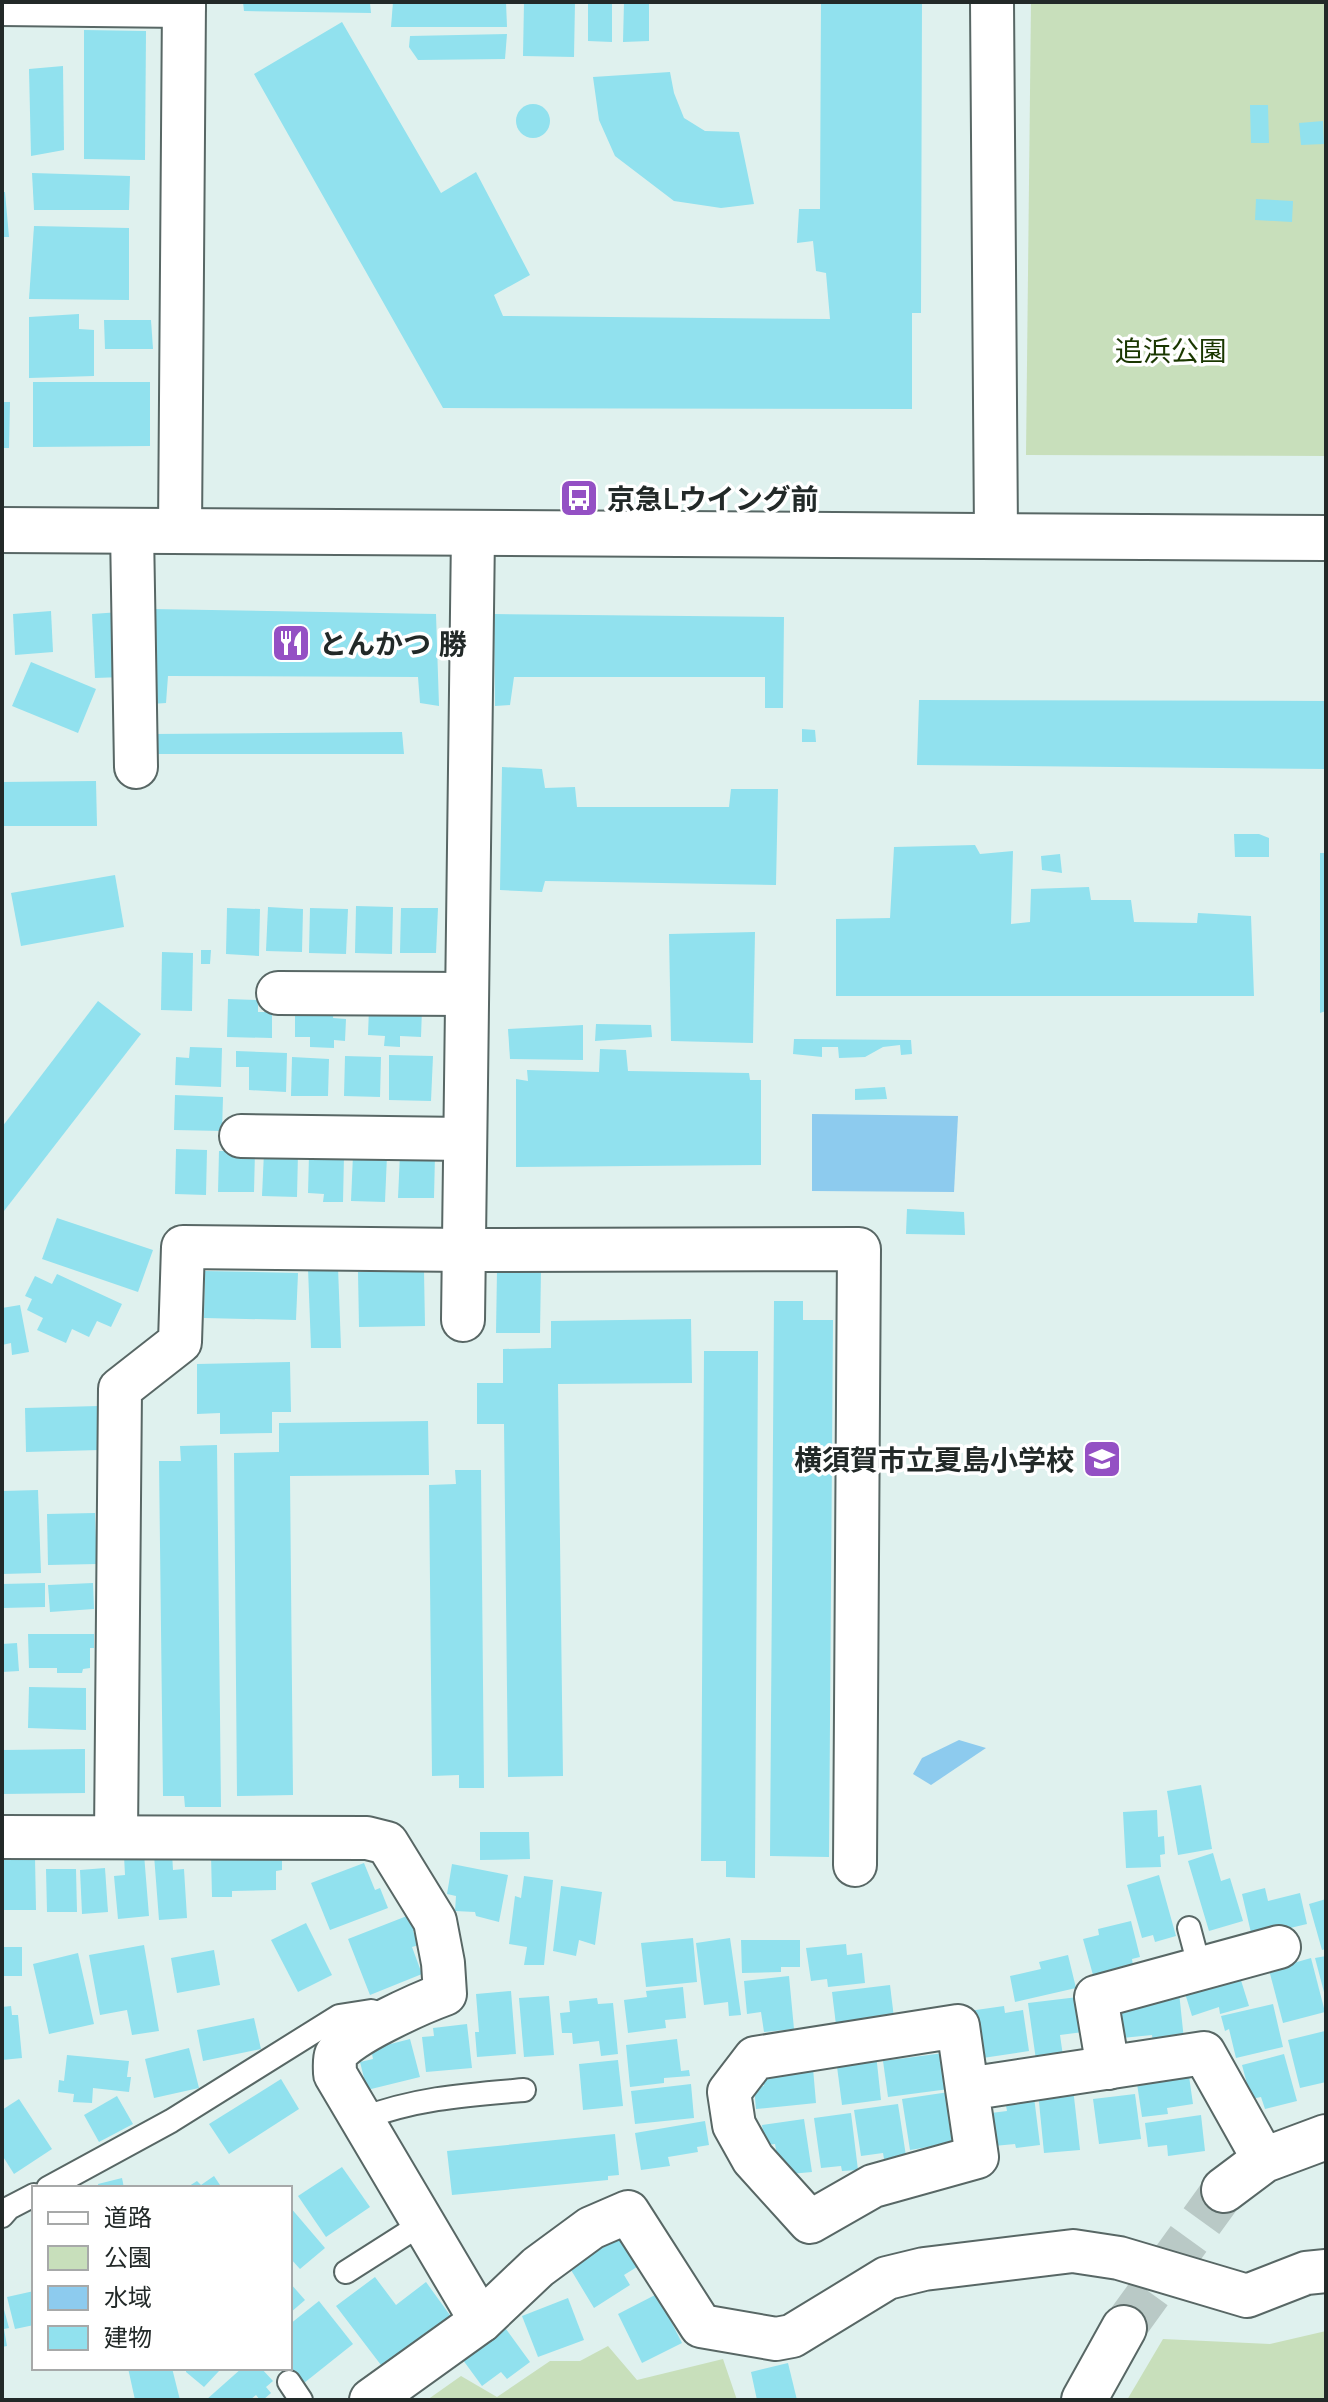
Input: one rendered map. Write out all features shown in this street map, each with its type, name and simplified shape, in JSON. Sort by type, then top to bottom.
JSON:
[{"type":"street","points":[[992,2],[996,535]]},
{"type":"street","points":[[2,4],[184,4],[180,531]]},
{"type":"street","points":[[2,530],[1326,538]]},
{"type":"street","points":[[132,531],[136,767]]},
{"type":"street","points":[[463,1320],[473,533]]},
{"type":"street","points":[[278,993],[467,994]]},
{"type":"street","points":[[241,1136],[465,1139]]},
{"type":"street","points":[[116,1836],[120,1389],[180,1342],[183,1247],[859,1249],[855,1865]]},
{"type":"street","points":[[2,1837],[367,1838],[387,1843],[435,1921],[445,1994],[415,2006],[344,2044],[335,2057],[335,2074],[481,2321]]},
{"type":"street","points":[[1108,2068],[1096,1997],[1279,1947]]},
{"type":"street","points":[[958,2026],[967,2089],[977,2157],[873,2186],[810,2222],[753,2159],[734,2125],[729,2092],[755,2058],[958,2026]]},
{"type":"street","points":[[967,2089],[1204,2053],[1264,2160]]},
{"type":"street","points":[[1224,2190],[1264,2160],[1326,2137]]},
{"type":"street","points":[[371,2400],[481,2321],[538,2267],[591,2228],[628,2212],[701,2326],[776,2339],[792,2336],[887,2278],[924,2269],[1073,2251],[1119,2258],[1247,2296],[1306,2273],[1326,2271]]},
{"type":"street","points":[[1084,2400],[1124,2328]]},
{"type":"lane","points":[[1189,1928],[1200,1969]]},
{"type":"lane","points":[[52,2186],[171,2121],[339,2016],[371,2011],[394,2017]]},
{"type":"lane","points":[[361,2119],[432,2098],[524,2090]]},
{"type":"lane","points":[[2,2216],[9,2208],[32,2196]]},
{"type":"lane","points":[[346,2272],[423,2223]]},
{"type":"green space","name":"追浜公園","points":[[1031,2],[1326,2],[1326,456],[1026,455]]},
{"type":"green space","points":[[1326,2331],[1326,2400],[1127,2400],[1163,2339],[1270,2344]]},
{"type":"green space","points":[[608,2346],[637,2380],[723,2359],[737,2400],[427,2400],[461,2376],[497,2397],[550,2361],[580,2361]]},
{"type":"water","points":[[812,1114],[958,1116],[954,1192],[812,1191]]},
{"type":"water","points":[[959,1740],[986,1748],[931,1785],[913,1774],[922,1758]]},
{"type":"building","points":[[243,2],[370,3],[371,13],[244,11]]},
{"type":"building","points":[[393,2],[506,2],[507,27],[391,27]]},
{"type":"building","points":[[524,2],[575,2],[574,57],[523,56]]},
{"type":"building","points":[[588,2],[612,2],[612,42],[588,41]]},
{"type":"building","points":[[624,2],[649,2],[649,41],[623,42]]},
{"type":"building","points":[[821,2],[922,2],[921,313],[912,313],[912,409],[443,408],[254,74],[342,22],[441,193],[476,172],[530,275],[494,295],[503,316],[830,319],[826,273],[816,271],[813,241],[797,243],[799,209],[820,209]]},
{"type":"building","points":[[84,30],[146,31],[145,160],[84,159]]},
{"type":"building","points":[[507,34],[505,59],[418,60],[409,47],[410,36]]},
{"type":"building","points":[[63,66],[64,150],[31,156],[29,69]]},
{"type":"building","points":[[670,72],[684,118],[705,131],[739,132],[754,204],[721,208],[674,201],[615,156],[599,120],[593,77]]},
{"type":"building","points":[[533,104],[545,109],[550,121],[545,133],[533,138],[521,133],[516,121],[521,109]]},
{"type":"building","points":[[1250,105],[1268,105],[1269,143],[1251,143]]},
{"type":"building","points":[[1323,121],[1324,144],[1301,145],[1299,123]]},
{"type":"building","points":[[32,173],[130,176],[129,210],[34,210]]},
{"type":"building","points":[[2,192],[5,192],[9,237],[2,237]]},
{"type":"building","points":[[1256,199],[1293,201],[1292,222],[1255,220]]},
{"type":"building","points":[[34,226],[129,228],[129,300],[29,299]]},
{"type":"building","points":[[79,314],[79,329],[94,330],[94,376],[29,378],[29,317]]},
{"type":"building","points":[[104,320],[151,320],[153,349],[105,349]]},
{"type":"building","points":[[33,382],[150,382],[150,446],[33,447]]},
{"type":"building","points":[[2,402],[10,402],[9,448],[2,448]]},
{"type":"building","points":[[151,609],[436,614],[439,706],[420,703],[418,677],[168,676],[166,703],[151,704]]},
{"type":"building","points":[[51,611],[53,652],[15,655],[13,614]]},
{"type":"building","points":[[120,612],[122,677],[95,678],[92,614]]},
{"type":"building","points":[[494,614],[784,617],[783,708],[765,708],[765,677],[514,677],[510,705],[495,706]]},
{"type":"building","points":[[31,662],[96,689],[78,733],[12,706]]},
{"type":"building","points":[[919,700],[1326,701],[1326,769],[917,765]]},
{"type":"building","points":[[802,729],[815,730],[816,742],[802,742]]},
{"type":"building","points":[[402,732],[404,754],[150,754],[152,734]]},
{"type":"building","points":[[502,767],[542,769],[545,788],[575,787],[577,807],[729,807],[731,789],[778,789],[776,885],[545,881],[542,892],[500,890]]},
{"type":"building","points":[[96,781],[97,826],[2,826],[2,782]]},
{"type":"building","points":[[1234,834],[1259,834],[1269,838],[1269,857],[1235,857]]},
{"type":"building","points":[[975,845],[980,854],[1013,851],[1011,924],[1030,922],[1031,889],[1089,887],[1091,900],[1131,900],[1134,922],[1197,923],[1198,913],[1251,916],[1254,996],[836,996],[836,919],[890,918],[894,847]]},
{"type":"building","points":[[1320,853],[1326,853],[1326,1011],[1320,1013]]},
{"type":"building","points":[[1060,854],[1062,873],[1042,870],[1041,856]]},
{"type":"building","points":[[115,875],[124,927],[21,946],[11,893]]},
{"type":"building","points":[[356,906],[393,907],[392,954],[355,953]]},
{"type":"building","points":[[268,907],[303,909],[302,952],[266,951]]},
{"type":"building","points":[[227,908],[260,909],[259,956],[226,954]]},
{"type":"building","points":[[310,908],[348,909],[346,954],[309,953]]},
{"type":"building","points":[[401,908],[438,908],[436,953],[400,953]]},
{"type":"building","points":[[755,932],[753,1043],[671,1041],[669,934]]},
{"type":"building","points":[[201,950],[211,950],[210,964],[201,964]]},
{"type":"building","points":[[162,952],[193,953],[192,1011],[161,1010]]},
{"type":"building","points":[[228,999],[258,1000],[258,1012],[272,1012],[272,1038],[227,1037]]},
{"type":"building","points":[[98,1001],[141,1034],[4,1211],[2,1127]]},
{"type":"building","points":[[295,1007],[334,1008],[333,1018],[346,1019],[345,1041],[334,1040],[334,1048],[310,1047],[310,1037],[295,1037]]},
{"type":"building","points":[[369,1008],[422,1009],[421,1037],[400,1036],[400,1047],[384,1046],[385,1036],[368,1035]]},
{"type":"building","points":[[596,1024],[651,1025],[652,1037],[595,1041]]},
{"type":"building","points":[[583,1025],[583,1060],[510,1059],[508,1029]]},
{"type":"building","points":[[794,1039],[911,1040],[912,1054],[901,1055],[900,1045],[883,1047],[865,1057],[839,1058],[838,1047],[822,1047],[822,1057],[793,1054]]},
{"type":"building","points":[[190,1047],[222,1048],[221,1087],[175,1085],[176,1057],[189,1058]]},
{"type":"building","points":[[600,1049],[626,1050],[628,1071],[749,1073],[750,1080],[761,1080],[761,1165],[516,1167],[516,1079],[528,1081],[527,1070],[599,1072]]},
{"type":"building","points":[[236,1051],[287,1053],[286,1092],[249,1090],[249,1067],[236,1067]]},
{"type":"building","points":[[389,1055],[433,1056],[431,1101],[389,1100]]},
{"type":"building","points":[[345,1056],[381,1057],[380,1097],[344,1096]]},
{"type":"building","points":[[292,1057],[329,1059],[328,1096],[291,1096]]},
{"type":"building","points":[[885,1087],[887,1099],[855,1100],[855,1089]]},
{"type":"building","points":[[175,1095],[223,1097],[222,1131],[174,1130]]},
{"type":"building","points":[[176,1149],[207,1150],[206,1195],[175,1194]]},
{"type":"building","points":[[219,1151],[255,1151],[254,1192],[218,1192]]},
{"type":"building","points":[[264,1152],[298,1153],[297,1197],[262,1196]]},
{"type":"building","points":[[400,1154],[435,1155],[434,1198],[398,1198]]},
{"type":"building","points":[[309,1155],[344,1156],[343,1202],[323,1202],[324,1194],[308,1193]]},
{"type":"building","points":[[353,1155],[387,1155],[385,1202],[351,1201]]},
{"type":"building","points":[[907,1209],[964,1212],[965,1235],[906,1234]]},
{"type":"building","points":[[57,1218],[153,1250],[138,1292],[42,1259]]},
{"type":"building","points":[[338,1267],[341,1348],[311,1348],[308,1268]]},
{"type":"building","points":[[497,1269],[541,1270],[540,1333],[496,1333]]},
{"type":"building","points":[[205,1271],[298,1273],[296,1320],[204,1318]]},
{"type":"building","points":[[424,1271],[425,1326],[359,1327],[358,1272]]},
{"type":"building","points":[[57,1274],[122,1304],[111,1327],[97,1321],[89,1337],[72,1329],[66,1343],[37,1330],[43,1318],[27,1310],[32,1299],[25,1296],[35,1276],[52,1284]]},
{"type":"building","points":[[774,1301],[803,1301],[803,1320],[833,1320],[829,1857],[770,1856]]},
{"type":"building","points":[[20,1305],[29,1352],[12,1355],[11,1343],[2,1345],[2,1308]]},
{"type":"building","points":[[691,1319],[692,1383],[558,1384],[563,1776],[508,1777],[504,1424],[477,1424],[477,1383],[503,1383],[503,1349],[551,1348],[551,1321]]},
{"type":"building","points":[[704,1351],[758,1351],[755,1878],[726,1877],[726,1861],[701,1861]]},
{"type":"building","points":[[290,1362],[291,1412],[272,1412],[272,1433],[220,1434],[220,1413],[197,1414],[197,1364]]},
{"type":"building","points":[[98,1406],[100,1450],[26,1452],[25,1408]]},
{"type":"building","points":[[428,1421],[429,1475],[290,1476],[293,1795],[237,1796],[234,1453],[279,1452],[279,1423]]},
{"type":"building","points":[[217,1445],[221,1807],[185,1807],[184,1796],[163,1796],[159,1461],[181,1461],[180,1446]]},
{"type":"building","points":[[455,1470],[481,1470],[484,1788],[459,1788],[459,1775],[432,1776],[429,1485],[456,1484]]},
{"type":"building","points":[[38,1490],[41,1573],[2,1574],[2,1491]]},
{"type":"building","points":[[95,1513],[97,1564],[48,1565],[47,1514]]},
{"type":"building","points":[[45,1583],[45,1607],[2,1608],[2,1584]]},
{"type":"building","points":[[93,1583],[94,1609],[50,1612],[48,1585]]},
{"type":"building","points":[[28,1634],[94,1634],[90,1668],[83,1669],[82,1673],[57,1673],[57,1668],[29,1668]]},
{"type":"building","points":[[17,1643],[19,1671],[2,1672],[2,1644]]},
{"type":"building","points":[[29,1687],[86,1688],[86,1730],[28,1728]]},
{"type":"building","points":[[85,1749],[85,1793],[2,1794],[2,1750]]},
{"type":"building","points":[[1201,1785],[1212,1849],[1178,1855],[1167,1791]]},
{"type":"building","points":[[1157,1810],[1158,1837],[1164,1836],[1165,1854],[1160,1855],[1161,1867],[1126,1868],[1123,1812]]},
{"type":"building","points":[[480,1832],[529,1832],[530,1859],[480,1860]]},
{"type":"building","points":[[172,1853],[173,1870],[184,1869],[187,1918],[159,1920],[154,1855]]},
{"type":"building","points":[[1213,1853],[1221,1881],[1230,1878],[1243,1921],[1209,1931],[1188,1861]]},
{"type":"building","points":[[144,1854],[149,1916],[118,1919],[114,1876],[125,1875],[124,1856]]},
{"type":"building","points":[[282,1854],[282,1870],[276,1871],[276,1890],[232,1891],[232,1897],[212,1897],[211,1855]]},
{"type":"building","points":[[2,1856],[35,1857],[36,1910],[2,1910]]},
{"type":"building","points":[[364,1863],[375,1890],[380,1888],[388,1908],[330,1930],[311,1883]]},
{"type":"building","points":[[452,1864],[508,1875],[499,1922],[476,1916],[475,1912],[455,1911],[456,1896],[447,1894]]},
{"type":"building","points":[[105,1868],[108,1912],[82,1914],[80,1870]]},
{"type":"building","points":[[46,1869],[76,1869],[77,1912],[47,1912]]},
{"type":"building","points":[[1159,1875],[1176,1936],[1155,1942],[1153,1935],[1142,1938],[1127,1885]]},
{"type":"building","points":[[524,1876],[553,1880],[544,1965],[524,1965],[527,1947],[509,1944],[515,1896],[521,1898]]},
{"type":"building","points":[[561,1886],[602,1892],[595,1945],[579,1940],[576,1956],[553,1951]]},
{"type":"building","points":[[1265,1888],[1268,1901],[1300,1893],[1307,1924],[1252,1937],[1242,1894]]},
{"type":"building","points":[[1326,1899],[1326,1949],[1322,1950],[1309,1904]]},
{"type":"building","points":[[412,1914],[418,1929],[413,1931],[419,1945],[412,1947],[422,1974],[370,1995],[348,1939]]},
{"type":"building","points":[[1131,1921],[1140,1957],[1132,1959],[1133,1965],[1093,1975],[1083,1939],[1099,1935],[1098,1929]]},
{"type":"building","points":[[306,1923],[332,1975],[298,1992],[271,1940]]},
{"type":"building","points":[[693,1938],[697,1982],[646,1987],[641,1943]]},
{"type":"building","points":[[730,1938],[741,2015],[729,2016],[728,2002],[704,2005],[696,1943]]},
{"type":"building","points":[[741,1940],[800,1940],[800,1967],[781,1967],[781,1972],[742,1973]]},
{"type":"building","points":[[846,1944],[847,1955],[862,1953],[865,1983],[828,1987],[827,1979],[811,1981],[806,1948]]},
{"type":"building","points":[[144,1945],[159,2031],[132,2035],[127,2010],[100,2015],[89,1955]]},
{"type":"building","points":[[2,1947],[22,1947],[22,1976],[2,1976]]},
{"type":"building","points":[[214,1950],[220,1985],[177,1993],[171,1958]]},
{"type":"building","points":[[78,1953],[94,2024],[49,2034],[33,1964]]},
{"type":"building","points":[[1068,1955],[1076,1988],[1015,2002],[1010,1976],[1041,1969],[1039,1962]]},
{"type":"building","points":[[1326,1956],[1326,1996],[1325,1996],[1315,1958]]},
{"type":"building","points":[[1311,1958],[1325,2012],[1283,2023],[1269,1970]]},
{"type":"building","points":[[1239,1974],[1249,2006],[1220,2014],[1219,2007],[1192,2016],[1184,1990]]},
{"type":"building","points":[[789,1976],[794,2029],[764,2032],[761,2012],[747,2014],[744,1981]]},
{"type":"building","points":[[890,1985],[894,2018],[836,2025],[832,1992]]},
{"type":"building","points":[[683,1987],[686,2018],[665,2020],[666,2028],[628,2033],[624,2000],[647,1997],[646,1991]]},
{"type":"building","points":[[511,1991],[516,2054],[477,2057],[476,1994]]},
{"type":"building","points":[[1179,1992],[1184,2040],[1153,2043],[1152,2035],[1122,2038],[1119,2007]]},
{"type":"building","points":[[549,1996],[554,2055],[524,2057],[519,1998]]},
{"type":"building","points":[[1078,1997],[1083,2032],[1060,2035],[1063,2056],[1036,2060],[1028,2003]]},
{"type":"building","points":[[597,1998],[598,2004],[613,2003],[618,2054],[601,2056],[599,2041],[573,2044],[572,2033],[562,2033],[560,2013],[570,2012],[569,2001]]},
{"type":"building","points":[[1273,2004],[1283,2047],[1236,2058],[1229,2029],[1225,2031],[1221,2016]]},
{"type":"building","points":[[11,2006],[12,2015],[18,2015],[22,2058],[2,2060],[2,2007]]},
{"type":"building","points":[[1004,2006],[1005,2013],[1023,2010],[1029,2051],[976,2059],[969,2011]]},
{"type":"building","points":[[254,2018],[261,2049],[203,2061],[197,2030]]},
{"type":"building","points":[[467,2024],[472,2068],[426,2072],[422,2037],[434,2036],[433,2028]]},
{"type":"building","points":[[1325,2031],[1326,2082],[1300,2088],[1288,2040]]},
{"type":"building","points":[[410,2039],[420,2077],[367,2090],[360,2062],[373,2059],[371,2049]]},
{"type":"building","points":[[677,2039],[681,2071],[689,2070],[690,2076],[664,2078],[664,2083],[630,2087],[626,2045]]},
{"type":"building","points":[[189,2048],[199,2088],[154,2098],[145,2059]]},
{"type":"building","points":[[944,2053],[949,2089],[888,2097],[883,2061]]},
{"type":"building","points":[[876,2054],[881,2100],[842,2105],[836,2059]]},
{"type":"building","points":[[1284,2054],[1297,2101],[1265,2109],[1261,2097],[1251,2099],[1242,2065]]},
{"type":"building","points":[[67,2055],[129,2061],[129,2092],[93,2088],[92,2103],[73,2102],[74,2094],[58,2092],[59,2080],[64,2081]]},
{"type":"building","points":[[618,2060],[623,2106],[583,2110],[579,2064]]},
{"type":"building","points":[[813,2068],[816,2103],[756,2109],[754,2087],[764,2086],[762,2073]]},
{"type":"building","points":[[1188,2069],[1193,2104],[1167,2108],[1168,2114],[1142,2117],[1136,2077]]},
{"type":"building","points":[[281,2079],[299,2109],[229,2154],[209,2124]]},
{"type":"building","points":[[691,2084],[694,2118],[635,2124],[631,2091]]},
{"type":"building","points":[[1073,2088],[1080,2150],[1044,2153],[1038,2092]]},
{"type":"building","points":[[949,2092],[953,2114],[948,2114],[952,2143],[910,2150],[902,2099]]},
{"type":"building","points":[[1135,2094],[1141,2139],[1099,2144],[1093,2099]]},
{"type":"building","points":[[117,2096],[133,2124],[99,2142],[84,2115]]},
{"type":"building","points":[[1034,2097],[1040,2145],[1016,2148],[1015,2144],[994,2146],[991,2113],[1007,2111],[1005,2100]]},
{"type":"building","points":[[19,2099],[52,2149],[14,2174],[2,2155],[2,2110]]},
{"type":"building","points":[[898,2104],[906,2156],[884,2159],[883,2153],[861,2156],[854,2110]]},
{"type":"building","points":[[851,2113],[858,2170],[842,2171],[841,2166],[821,2168],[814,2118]]},
{"type":"building","points":[[1201,2115],[1205,2151],[1168,2156],[1167,2145],[1148,2147],[1145,2123]]},
{"type":"building","points":[[804,2119],[812,2172],[790,2174],[778,2162],[775,2144],[765,2145],[762,2125]]},
{"type":"building","points":[[705,2121],[709,2145],[697,2147],[698,2152],[668,2157],[670,2166],[641,2170],[635,2133]]},
{"type":"building","points":[[615,2134],[619,2175],[608,2176],[608,2180],[452,2195],[447,2151]]},
{"type":"building","points":[[342,2167],[370,2207],[326,2237],[298,2196]]},
{"type":"building","points":[[214,2176],[221,2186],[189,2186],[197,2181],[201,2185]]},
{"type":"building","points":[[122,2178],[124,2186],[98,2186]]},
{"type":"building","points":[[292,2209],[325,2248],[300,2269],[292,2260]]},
{"type":"building","points":[[620,2234],[640,2265],[624,2275],[630,2285],[594,2308],[568,2265]]},
{"type":"building","points":[[375,2277],[396,2305],[426,2282],[452,2318],[384,2369],[336,2306]]},
{"type":"building","points":[[292,2285],[305,2300],[292,2311]]},
{"type":"building","points":[[32,2291],[32,2325],[15,2329],[7,2297]]},
{"type":"building","points":[[657,2294],[682,2343],[642,2363],[618,2314]]},
{"type":"building","points":[[568,2298],[584,2340],[538,2357],[522,2316]]},
{"type":"building","points":[[319,2301],[353,2344],[304,2383],[292,2368],[292,2322]]},
{"type":"building","points":[[2,2302],[9,2328],[4,2329],[7,2346],[2,2347]]},
{"type":"building","points":[[503,2325],[530,2362],[507,2379],[501,2372],[482,2386],[460,2356]]},
{"type":"building","points":[[788,2363],[797,2400],[757,2400],[751,2372]]},
{"type":"building","points":[[128,2370],[172,2370],[180,2400],[135,2400]]},
{"type":"building","points":[[186,2370],[219,2371],[204,2387]]},
{"type":"building","points":[[240,2370],[263,2370],[273,2381],[266,2387],[271,2393],[263,2400],[256,2395],[250,2400],[206,2400]]},
{"type":"tunnel","points":[[1124,2328],[1224,2190]]},
{"type":"place","name":"京急Lウイング前","points":[[579,498]]},
{"type":"place","name":"とんかつ 勝","points":[[291,643]]},
{"type":"place","name":"横須賀市立夏島小学校","points":[[1102,1459]]}]
